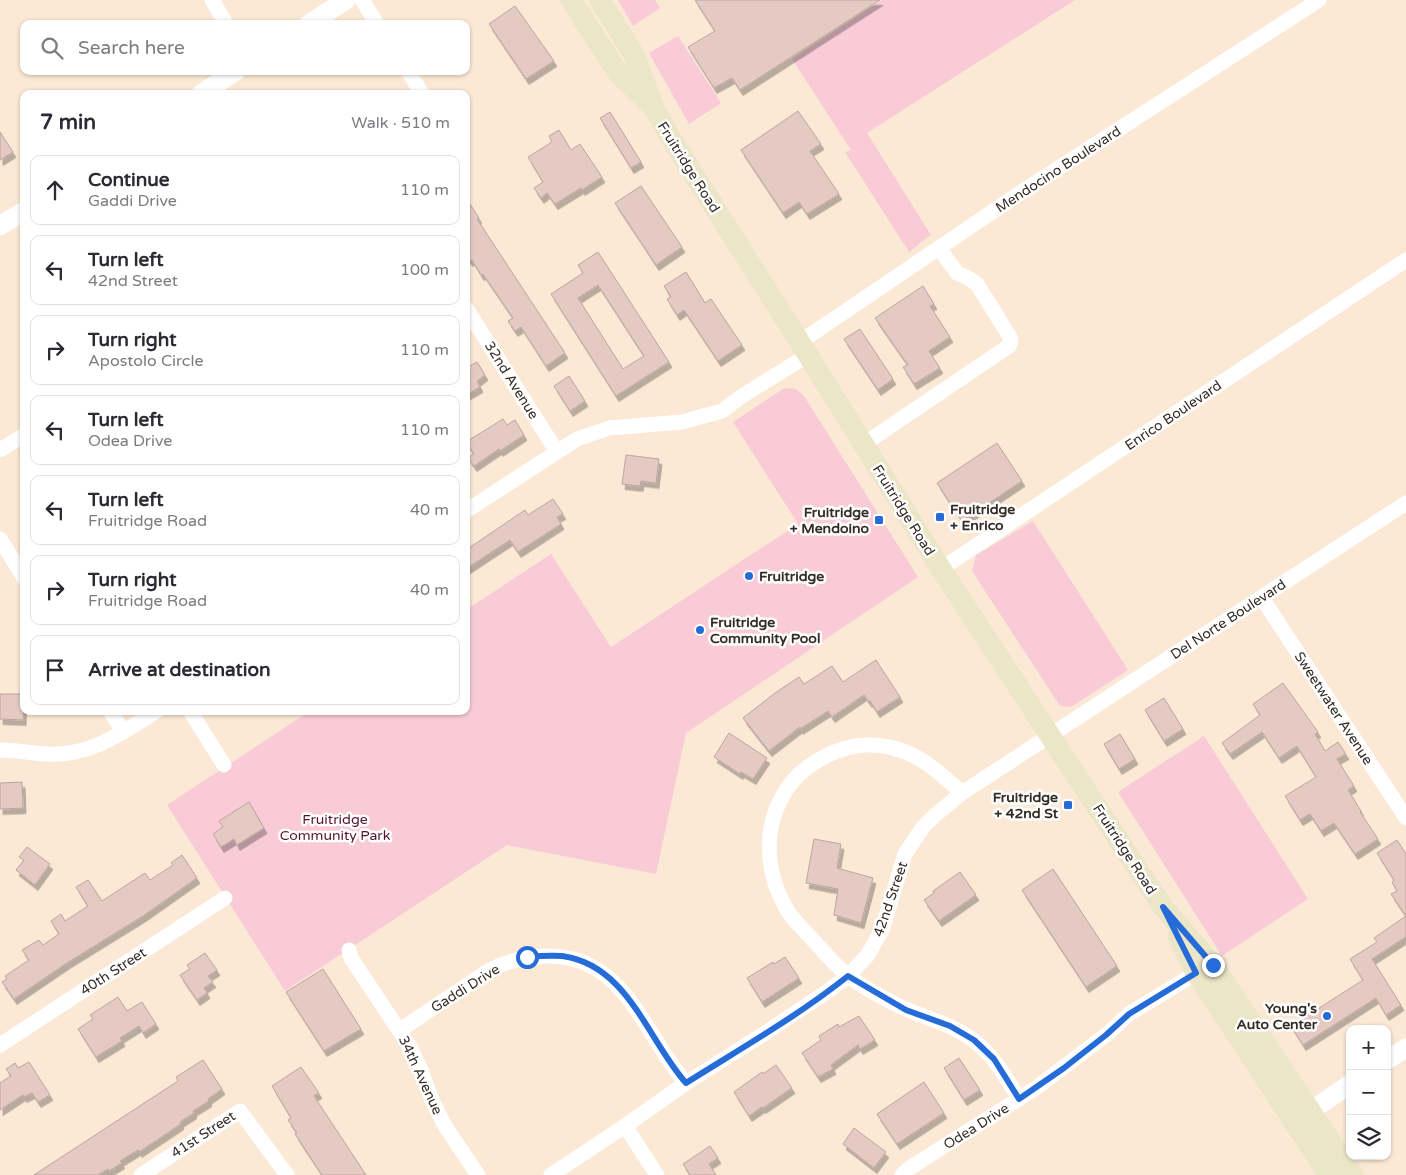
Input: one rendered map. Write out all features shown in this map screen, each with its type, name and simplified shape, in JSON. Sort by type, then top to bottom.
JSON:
[{"type":"main road","name":"Fruitridge Road","points":[[572,0],[618,73],[654,108]]},
{"type":"main road","name":"Fruitridge Road","points":[[600,0],[634,55],[654,108],[674,145],[804,348],[941,569],[1163,907],[1196,973],[1303,1117],[1354,1175]]},
{"type":"main road","name":"Fruitridge Road","points":[[1163,907],[1213,965],[1303,1117],[1329,1175]]},
{"type":"street","points":[[212,0],[224,20]]},
{"type":"street","points":[[315,20],[346,0]]},
{"type":"street","points":[[362,0],[374,20]]},
{"type":"street","name":"Mendocino Boulevard","points":[[470,508],[576,439],[609,428],[682,422],[722,411],[939,248],[1023,191],[1319,0]]},
{"type":"street","points":[[208,90],[230,75]]},
{"type":"street","points":[[410,75],[420,90]]},
{"type":"street","points":[[0,226],[20,214]]},
{"type":"street","points":[[864,444],[1009,346],[1011,341],[976,284],[957,273],[939,248]]},
{"type":"street","name":"Enrico Boulevard","points":[[941,569],[1406,260]]},
{"type":"street","name":"32nd Avenue","points":[[471,324],[557,452]]},
{"type":"street","points":[[0,450],[20,437]]},
{"type":"street","name":"Del Norte Boulevard","points":[[1051,735],[1406,503]]},
{"type":"street","points":[[0,539],[20,572]]},
{"type":"street","name":"Sweetwater Avenue","points":[[1262,598],[1406,818]]},
{"type":"street","points":[[113,715],[124,732]]},
{"type":"street","points":[[0,750],[47,754],[70,753],[99,745],[151,715]]},
{"type":"street","points":[[193,715],[224,765]]},
{"type":"street","name":"42nd Street","points":[[551,1175],[686,1083],[832,989],[848,976],[867,956],[882,930],[905,854],[923,827],[962,793],[1051,735]]},
{"type":"street","points":[[962,793],[926,762],[903,749],[866,744],[829,754],[814,762],[791,782],[783,793],[772,819],[768,850],[774,881],[788,911],[831,960],[848,976],[906,1010],[950,1026],[974,1040],[994,1059],[1019,1099]]},
{"type":"street","name":"40th Street","points":[[0,1045],[225,898]]},
{"type":"street","name":"34th Avenue","points":[[349,950],[351,958],[400,1030],[421,1070],[432,1100],[445,1126],[478,1175]]},
{"type":"street","name":"Gaddi Drive","points":[[400,1030],[500,964],[527,957],[561,956],[589,965],[613,980],[631,1001],[672,1068],[686,1083]]},
{"type":"street","name":"Odea Drive","points":[[902,1175],[908,1169],[1019,1099],[1064,1068],[1129,1014],[1196,973]]},
{"type":"street","points":[[1391,1057],[1406,1048]]},
{"type":"street","points":[[1303,1117],[1346,1087]]},
{"type":"street","name":"41st Street","points":[[141,1175],[240,1110],[287,1175]]},
{"type":"street","points":[[625,1126],[657,1175]]},
{"type":"green space","points":[[618,0],[655,0],[660,8],[633,26]]},
{"type":"green space","points":[[882,0],[1075,0],[867,133],[931,235],[909,252],[845,152],[851,150],[792,59]]},
{"type":"green space","points":[[678,36],[721,103],[689,124],[649,53]]},
{"type":"green space","name":"Fruitridge Community Park","points":[[783,389],[796,389],[804,396],[918,577],[686,733],[656,874],[507,845],[285,991],[167,805],[304,715],[470,715],[470,607],[551,554],[611,647],[798,524],[733,422]]},
{"type":"green space","points":[[1033,521],[1128,670],[1071,707],[1060,706],[972,571],[976,555]]},
{"type":"green space","points":[[1204,736],[1308,899],[1222,956],[1118,792]]},
{"type":"building","points":[[695,0],[880,0],[740,90],[732,78],[714,88],[688,47],[715,31]]},
{"type":"building","points":[[515,6],[554,61],[526,79],[489,24]]},
{"type":"building","points":[[798,111],[821,144],[810,151],[839,194],[807,214],[799,202],[783,213],[741,150]]},
{"type":"building","points":[[610,112],[641,162],[631,168],[600,118]]},
{"type":"building","points":[[559,130],[571,150],[580,144],[602,177],[555,204],[547,193],[541,198],[534,188],[543,182],[528,157],[552,142],[549,136]]},
{"type":"building","points":[[0,132],[13,152],[0,160]]},
{"type":"building","points":[[641,186],[682,247],[656,265],[615,203]]},
{"type":"building","points":[[470,204],[479,218],[477,219],[565,353],[546,366],[521,327],[515,331],[508,321],[513,318],[472,260],[470,261]]},
{"type":"building","points":[[598,252],[669,362],[616,396],[551,294],[583,273],[578,265]],"holes":[[[598,285],[644,356],[623,369],[578,298]]]},
{"type":"building","points":[[686,272],[705,303],[711,299],[742,345],[718,361],[684,310],[677,315],[667,299],[671,297],[664,286]]},
{"type":"building","points":[[923,286],[934,304],[930,306],[950,337],[929,351],[940,368],[914,384],[903,367],[908,365],[875,318]]},
{"type":"building","points":[[860,329],[893,379],[878,390],[844,339]]},
{"type":"building","points":[[477,362],[485,375],[477,381],[480,387],[470,393],[470,366]]},
{"type":"building","points":[[569,376],[585,401],[570,411],[554,386]]},
{"type":"building","points":[[503,419],[507,425],[515,420],[524,435],[474,466],[470,461],[470,457],[474,454],[470,448],[470,440]]},
{"type":"building","points":[[997,443],[1022,481],[962,521],[937,483]]},
{"type":"building","points":[[626,455],[659,459],[656,483],[641,481],[640,486],[622,484]]},
{"type":"building","points":[[553,499],[563,514],[557,517],[561,524],[518,552],[510,540],[470,566],[470,547],[525,510],[528,515]]},
{"type":"building","points":[[876,660],[900,697],[877,712],[864,695],[832,717],[828,711],[800,729],[800,727],[769,751],[743,718],[799,677],[804,684],[832,666],[843,682]]},
{"type":"building","points":[[1283,683],[1318,732],[1315,734],[1325,751],[1338,742],[1346,754],[1337,759],[1354,786],[1348,790],[1378,839],[1355,854],[1334,823],[1321,831],[1310,814],[1300,820],[1285,796],[1316,777],[1297,746],[1279,758],[1262,732],[1230,754],[1222,743],[1260,715],[1253,704]]},
{"type":"building","points":[[0,694],[20,694],[20,715],[23,715],[23,720],[0,719]]},
{"type":"building","points":[[1164,698],[1183,729],[1164,741],[1145,710]]},
{"type":"building","points":[[729,733],[767,758],[753,779],[741,772],[740,774],[714,757]]},
{"type":"building","points":[[1120,734],[1135,759],[1119,769],[1104,744]]},
{"type":"building","points":[[22,782],[23,808],[0,809],[0,783]]},
{"type":"building","points":[[249,802],[264,828],[237,845],[234,839],[221,847],[213,834],[223,827],[219,821]]},
{"type":"building","points":[[814,839],[841,844],[837,868],[873,878],[861,923],[834,915],[838,889],[806,883]]},
{"type":"building","points":[[1397,840],[1406,854],[1406,916],[1391,894],[1397,891],[1392,882],[1394,880],[1377,853]]},
{"type":"building","points":[[27,847],[50,864],[35,885],[16,870],[24,860],[19,857]]},
{"type":"building","points":[[182,855],[197,878],[143,916],[67,963],[14,999],[2,982],[7,979],[5,976],[29,960],[22,950],[39,940],[43,945],[59,934],[51,921],[61,914],[65,921],[88,906],[76,887],[88,880],[102,901],[145,873],[150,880],[173,865],[171,863]]},
{"type":"building","points":[[1053,869],[1117,966],[1086,987],[1022,890]]},
{"type":"building","points":[[960,872],[976,895],[939,921],[924,900],[934,893],[933,891]]},
{"type":"building","points":[[1406,916],[1406,937],[1372,959],[1401,1005],[1386,1015],[1376,998],[1303,1045],[1291,1026],[1363,980],[1350,959],[1377,942],[1374,938]]},
{"type":"building","points":[[205,953],[217,970],[208,976],[213,982],[204,988],[207,993],[197,1000],[180,975],[190,969],[187,965]]},
{"type":"building","points":[[785,957],[799,978],[762,1002],[747,978]]},
{"type":"building","points":[[323,969],[361,1029],[324,1051],[286,992]]},
{"type":"building","points":[[118,997],[127,1011],[142,1002],[156,1024],[143,1033],[139,1026],[120,1038],[122,1041],[96,1057],[78,1029],[93,1019],[90,1015]]},
{"type":"building","points":[[859,1016],[875,1040],[860,1049],[858,1045],[831,1065],[833,1069],[818,1077],[802,1053],[821,1040],[819,1036],[838,1024],[839,1027]]},
{"type":"building","points":[[959,1058],[980,1090],[964,1100],[944,1068]]},
{"type":"building","points":[[203,1060],[222,1089],[208,1099],[209,1101],[193,1111],[194,1113],[180,1122],[181,1124],[139,1152],[138,1150],[120,1161],[122,1163],[109,1171],[108,1169],[98,1175],[34,1175],[178,1081],[176,1077]]},
{"type":"building","points":[[29,1062],[50,1095],[38,1102],[32,1093],[24,1097],[23,1095],[0,1110],[0,1083],[11,1076],[6,1069],[15,1063],[18,1068]]},
{"type":"building","points":[[776,1065],[792,1088],[749,1116],[734,1092],[762,1072],[763,1074]]},
{"type":"building","points":[[301,1067],[319,1093],[314,1096],[366,1175],[322,1175],[295,1134],[297,1133],[288,1120],[291,1118],[272,1086]]},
{"type":"building","points":[[924,1082],[944,1113],[897,1144],[877,1114]]},
{"type":"building","points":[[854,1128],[886,1152],[874,1168],[843,1144]]},
{"type":"building","points":[[710,1146],[718,1158],[709,1164],[716,1175],[690,1175],[683,1164]]},
{"type":"place","name":"Fruitridge + Enrico","points":[[940,517]]},
{"type":"place","name":"Fruitridge + Mendoino","points":[[879,520]]},
{"type":"place","name":"Fruitridge","points":[[749,576]]},
{"type":"place","name":"Fruitridge Community Pool","points":[[700,630]]},
{"type":"place","name":"Fruitridge + 42nd St","points":[[1068,805]]},
{"type":"place","name":"Young's Auto Center","points":[[1327,1016]]},
{"type":"route","points":[[527,957],[561,956],[575,959],[602,972],[613,980],[631,1001],[672,1068],[686,1083],[832,989],[848,976],[906,1010],[937,1020],[974,1040],[994,1059],[1019,1099],[1064,1068],[1129,1014],[1196,973],[1163,907],[1213,965]]}]
